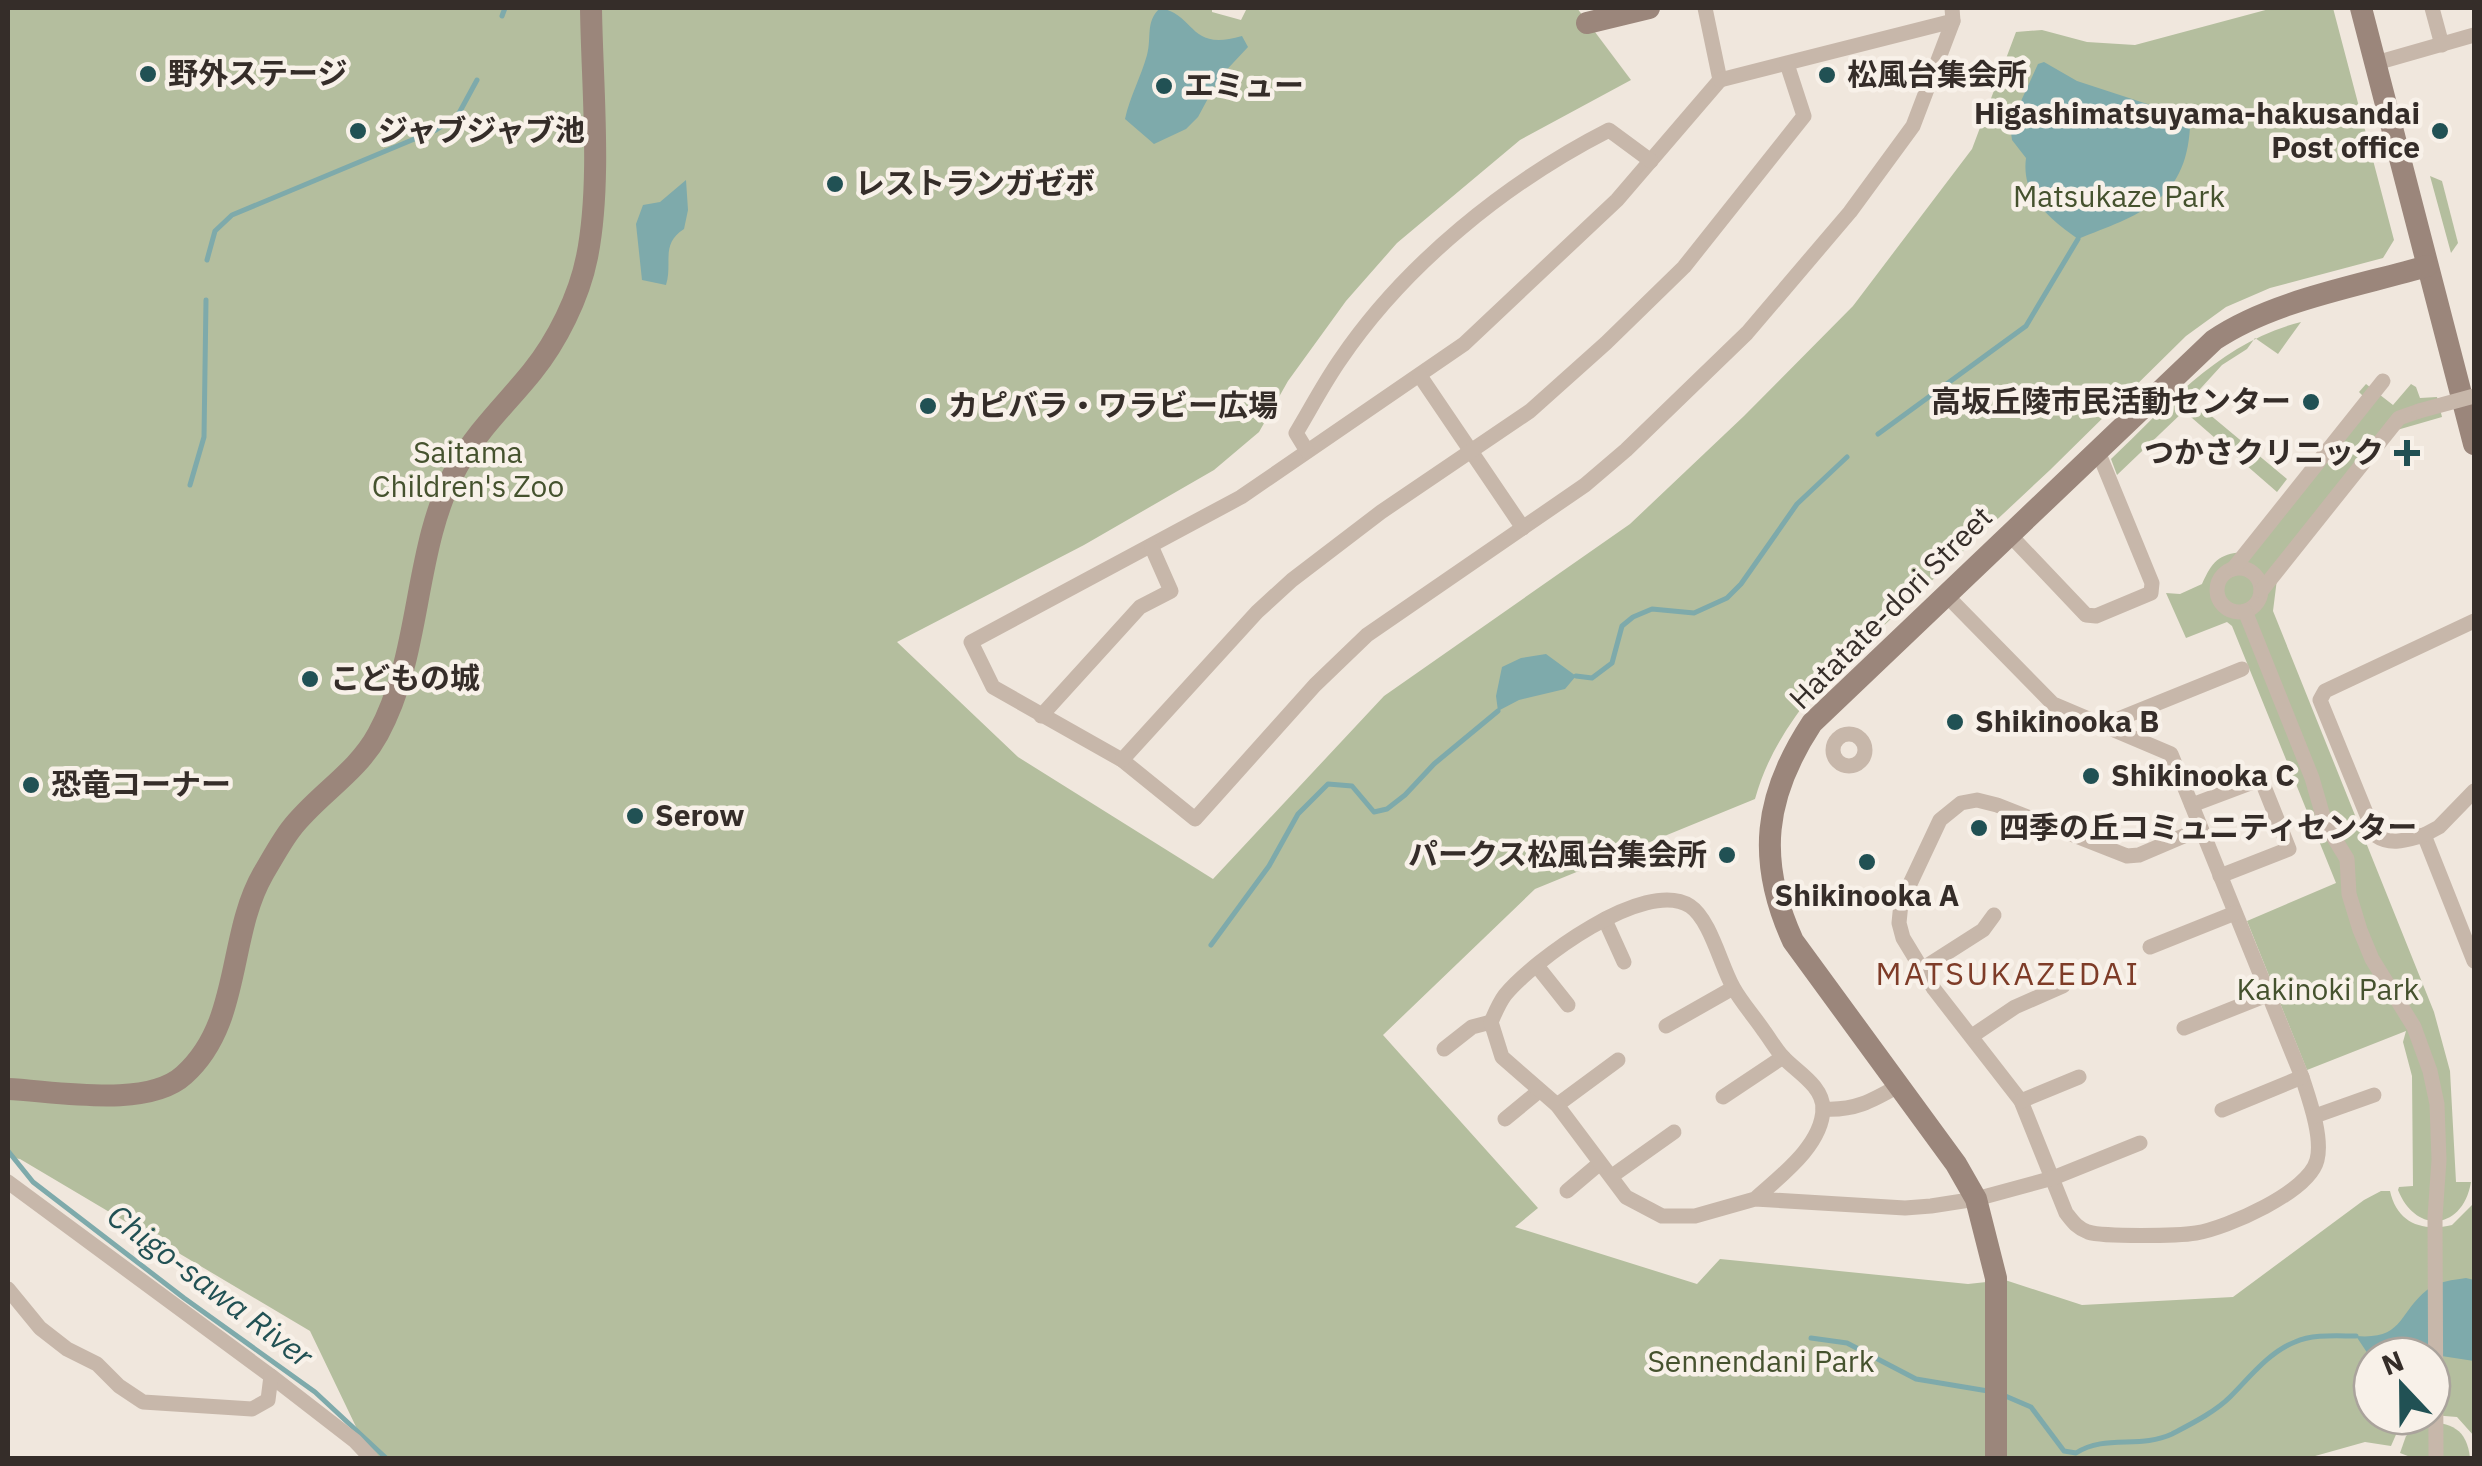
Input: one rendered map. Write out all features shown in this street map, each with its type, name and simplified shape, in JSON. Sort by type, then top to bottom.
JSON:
[{"type":"street","points":[[8,1088],[128,1095],[170,1086],[183,1076],[206,1052],[220,1025],[261,878],[292,828],[343,778],[378,736],[396,690],[409,639],[433,520],[458,465],[534,371],[560,331],[587,258],[594,184],[591,8]]},
{"type":"street","points":[[1587,22],[1649,8]]},
{"type":"street","points":[[1705,8],[1720,80]]},
{"type":"street","points":[[2362,8],[2474,444]]},
{"type":"street","points":[[2432,8],[2442,44]]},
{"type":"street","points":[[1953,14],[1913,126],[1747,333],[1585,485],[1367,635],[1315,685],[1195,818],[1122,760],[993,687],[971,642],[1241,498],[1420,376],[1507,307],[1617,200],[1720,80],[1953,14]]},
{"type":"street","points":[[2376,64],[2474,35]]},
{"type":"street","points":[[1122,760],[1292,580],[1381,512],[1530,411],[1684,267],[1804,116],[1786,64]]},
{"type":"street","points":[[1307,451],[1296,433],[1341,358],[1394,293],[1456,234],[1532,175],[1609,130],[1651,160]]},
{"type":"street","name":"Hatatate-dori Street","points":[[1996,1458],[1996,1278],[1976,1199],[1956,1164],[1794,941],[1776,892],[1769,858],[1770,815],[1780,780],[1812,723],[2192,359],[2232,328],[2283,308],[2428,266]]},
{"type":"street","points":[[1420,376],[1523,528]]},
{"type":"street","points":[[2383,381],[2233,569],[2219,581],[2218,595],[2231,610],[2245,612],[2257,603],[2261,592],[2400,418],[2474,396]]},
{"type":"street","points":[[2370,398],[2400,418]]},
{"type":"street","points":[[2009,534],[2086,615],[2096,616],[2151,593],[2152,583],[2097,449]]},
{"type":"street","points":[[1041,716],[1140,607],[1171,590],[1152,548]]},
{"type":"street","points":[[2233,569],[2242,568],[2256,575],[2261,592]]},
{"type":"street","points":[[1946,595],[2044,698],[2171,754],[2302,1077],[2314,1116],[2318,1158],[2308,1177],[2227,1226],[2193,1234],[2092,1234],[2075,1226],[2066,1212],[2021,1101],[1903,938],[1899,922],[1901,903],[1940,820],[1960,803],[1977,800],[1997,805],[2127,856],[2139,855],[2200,830]]},
{"type":"street","points":[[2245,612],[2312,778],[2324,823],[2347,859],[2348,894],[2360,930],[2372,959],[2425,1052],[2435,1089],[2439,1126],[2435,1216],[2436,1458]]},
{"type":"street","points":[[2474,621],[2322,694],[2320,700],[2375,834],[2384,841],[2398,842],[2439,827],[2474,791]]},
{"type":"street","points":[[2106,724],[2242,669]]},
{"type":"street","points":[[1812,723],[1836,740]]},
{"type":"street","points":[[2192,806],[2261,778],[2289,849],[2220,876]]},
{"type":"street","points":[[2424,835],[2474,961]]},
{"type":"street","points":[[1444,1049],[1472,1027],[1490,1022],[1506,995],[1569,940],[1605,920],[1655,902],[1670,900],[1690,906],[1704,922],[1733,988],[1783,1057],[1802,1072],[1818,1094],[1823,1109],[1814,1136],[1790,1168],[1755,1198]]},
{"type":"street","points":[[2150,946],[2235,913]]},
{"type":"street","points":[[1922,969],[1983,930],[1994,915]]},
{"type":"street","points":[[1605,920],[1624,962]]},
{"type":"street","points":[[1536,966],[1568,1005]]},
{"type":"street","points":[[1972,1036],[2015,1007],[2062,986]]},
{"type":"street","points":[[1666,1026],[1733,988]]},
{"type":"street","points":[[2184,1028],[2267,995]]},
{"type":"street","points":[[1490,1022],[1502,1058],[1557,1106],[1626,1197],[1662,1216],[1694,1216],[1755,1198],[1905,1208],[1976,1199],[2053,1178],[2140,1143]]},
{"type":"street","points":[[1723,1097],[1783,1057]]},
{"type":"street","points":[[1557,1106],[1618,1060]]},
{"type":"street","points":[[2021,1101],[2079,1077]]},
{"type":"street","points":[[2222,1110],[2302,1077]]},
{"type":"street","points":[[1823,1109],[1844,1110],[1868,1104],[1898,1086]]},
{"type":"street","points":[[1506,1119],[1538,1092]]},
{"type":"street","points":[[2314,1116],[2374,1096]]},
{"type":"street","points":[[1612,1176],[1674,1132]]},
{"type":"street","points":[[1567,1191],[1600,1163]]},
{"type":"street","points":[[8,1182],[271,1376],[356,1441],[371,1458]]},
{"type":"street","points":[[8,1289],[40,1328],[67,1349],[97,1364],[143,1402],[252,1409],[268,1400],[271,1376]]},
{"type":"green space","name":"Saitama Children's Zoo","points":[[8,8],[1212,8],[1212,12],[1241,20],[1247,8],[1577,8],[1631,80],[1520,140],[1397,243],[1346,301],[1288,381],[1259,432],[1214,470],[1084,545],[897,642],[1018,757],[1213,879],[1384,696],[1630,524],[1853,306],[1972,149],[2016,32],[2042,30],[2087,42],[2135,45],[2273,8],[2333,8],[2394,240],[2383,258],[2270,288],[2226,307],[2186,336],[2050,470],[1815,690],[1779,741],[1755,799],[1535,889],[1383,1035],[1538,1208],[1515,1227],[1697,1284],[1720,1259],[1968,1284],[2005,1280],[2082,1305],[2233,1297],[2381,1191],[2390,1191],[2398,1211],[2421,1226],[2452,1225],[2474,1203],[2474,1436],[2457,1417],[2452,1417],[2452,1336],[2352,1336],[2352,1436],[2395,1436],[2391,1446],[2365,1442],[2308,1458],[371,1458],[310,1331],[20,1159],[8,1157]]},
{"type":"green space","points":[[2430,176],[2442,181],[2458,243],[2451,253]]},
{"type":"green space","points":[[2301,322],[2278,354],[2256,339],[2272,331]]},
{"type":"green space","points":[[2253,340],[2247,349],[2222,365],[2191,399],[2287,479],[2277,492],[2184,411],[2117,475],[2111,459],[2197,377]]},
{"type":"green space","name":"Kakinoki Park","points":[[2366,384],[2393,405],[2411,384],[2420,398],[2437,397],[2442,417],[2397,430],[2277,579],[2273,611],[2434,1012],[2450,1071],[2456,1182],[2471,1182],[2459,1210],[2438,1221],[2416,1214],[2398,1190],[2413,1186],[2412,1076],[2403,1042],[2406,1031],[2307,1070],[2247,921],[2336,883],[2232,626],[2227,622],[2186,638],[2166,593],[2180,594],[2202,584],[2217,560],[2243,552],[2364,397],[2359,392]]},
{"type":"green space","points":[[2452,1427],[2465,1440],[2470,1458],[2413,1458],[2400,1453],[2406,1436],[2452,1436]]},
{"type":"water","points":[[1160,8],[1181,18],[1202,36],[1224,40],[1242,36],[1248,47],[1219,78],[1198,117],[1186,129],[1154,144],[1125,119],[1147,55],[1152,19]]},
{"type":"water","points":[[2044,62],[2077,81],[2181,115],[2190,127],[2179,173],[2169,189],[2139,213],[2078,239],[2039,205],[2028,184],[2026,158],[2012,140],[2010,125],[2038,64]]},
{"type":"water","points":[[686,180],[688,210],[684,229],[672,241],[666,285],[642,280],[636,224],[643,205],[660,202]]},
{"type":"water","points":[[1546,654],[1576,676],[1565,689],[1519,700],[1498,711],[1496,696],[1502,667],[1521,658]]},
{"type":"water","points":[[2474,1280],[2474,1361],[2452,1358],[2452,1336],[2372,1336],[2392,1329],[2431,1287],[2446,1281]]},
{"type":"waterway","points":[[502,16],[505,8]]},
{"type":"waterway","points":[[207,260],[215,231],[232,215],[436,130],[458,115],[477,80]]},
{"type":"waterway","points":[[1878,434],[2026,326],[2078,239]]},
{"type":"waterway","points":[[190,485],[204,437],[206,300]]},
{"type":"waterway","points":[[1576,676],[1592,678],[1612,663],[1622,626],[1633,617],[1652,609],[1694,613],[1727,598],[1797,504],[1847,457]]},
{"type":"waterway","points":[[1211,945],[1269,866],[1298,814],[1328,784],[1352,786],[1374,812],[1387,809],[1498,711]]},
{"type":"waterway","name":"Chigo-sawa River","points":[[8,1151],[33,1182],[315,1392],[386,1458]]},
{"type":"waterway","points":[[2003,1395],[2031,1407],[2064,1451],[2076,1453],[2099,1444],[2148,1441],[2172,1434],[2217,1408],[2286,1346],[2309,1338],[2352,1336]]},
{"type":"waterway","points":[[1811,1338],[1847,1343],[1916,1379],[1988,1391]]},
{"type":"place","name":"野外ステージ","points":[[148,74]]},
{"type":"place","name":"松風台集会所","points":[[1827,75]]},
{"type":"place","name":"エミュー","points":[[1164,86]]},
{"type":"place","name":"ジャブジャブ池","points":[[358,131]]},
{"type":"place","name":"Higashimatsuyama-hakusandai Post office","points":[[2440,131]]},
{"type":"place","name":"レストランガゼボ","points":[[835,184]]},
{"type":"place","name":"高坂丘陵市民活動センター","points":[[2311,402]]},
{"type":"place","name":"カピバラ・ワラビー広場","points":[[928,406]]},
{"type":"place","name":"つかさクリニック","points":[[2407,453]]},
{"type":"place","name":"こどもの城","points":[[310,679]]},
{"type":"place","name":"Shikinooka B","points":[[1955,722]]},
{"type":"place","name":"Shikinooka C","points":[[2091,776]]},
{"type":"place","name":"恐竜コーナー","points":[[31,785]]},
{"type":"place","name":"Serow","points":[[635,816]]},
{"type":"place","name":"四季の丘コミュニティセンター","points":[[1979,828]]},
{"type":"place","name":"パークス松風台集会所","points":[[1727,855]]},
{"type":"place","name":"Shikinooka A","points":[[1867,862]]},
{"type":"district","name":"MATSUKAZEDAI","points":[[2008,974]]},
{"type":"park label","name":"Matsukaze Park","points":[[2119,197]]},
{"type":"park label","name":"Sennendani Park","points":[[1761,1362]]}]
